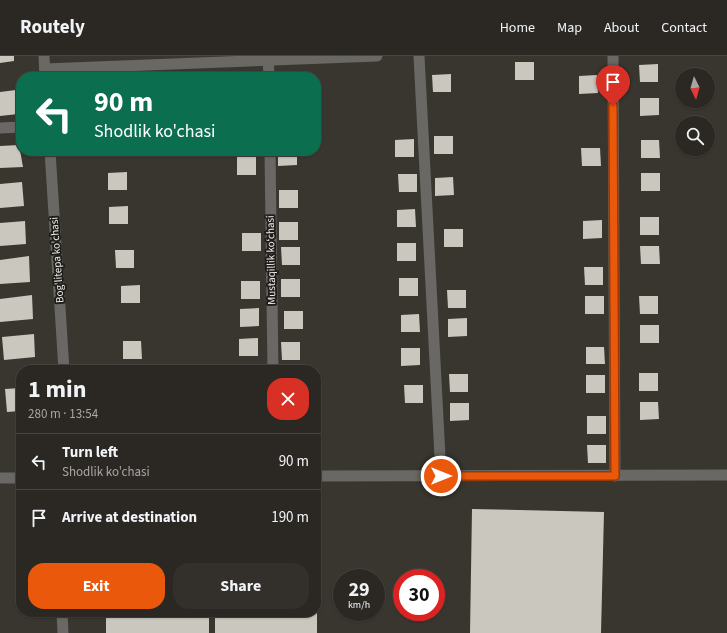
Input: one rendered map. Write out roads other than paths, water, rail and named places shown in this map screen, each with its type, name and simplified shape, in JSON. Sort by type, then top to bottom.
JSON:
[{"type":"street","points":[[44,56],[45,72]]},
{"type":"street","points":[[60,72],[268,58],[377,56]]},
{"type":"street","points":[[419,56],[441,476]]},
{"type":"street","points":[[613,56],[615,476]]},
{"type":"street","points":[[268,58],[269,72]]},
{"type":"street","points":[[0,128],[16,127]]},
{"type":"street","name":"Bog'litepa ko'chasi","points":[[50,156],[64,365]]},
{"type":"street","name":"Mustaqillik koʻchasi","points":[[270,156],[272,365]]},
{"type":"street","points":[[321,476],[727,476]]},
{"type":"street","points":[[0,478],[16,478]]},
{"type":"street","points":[[62,617],[63,633]]}]
